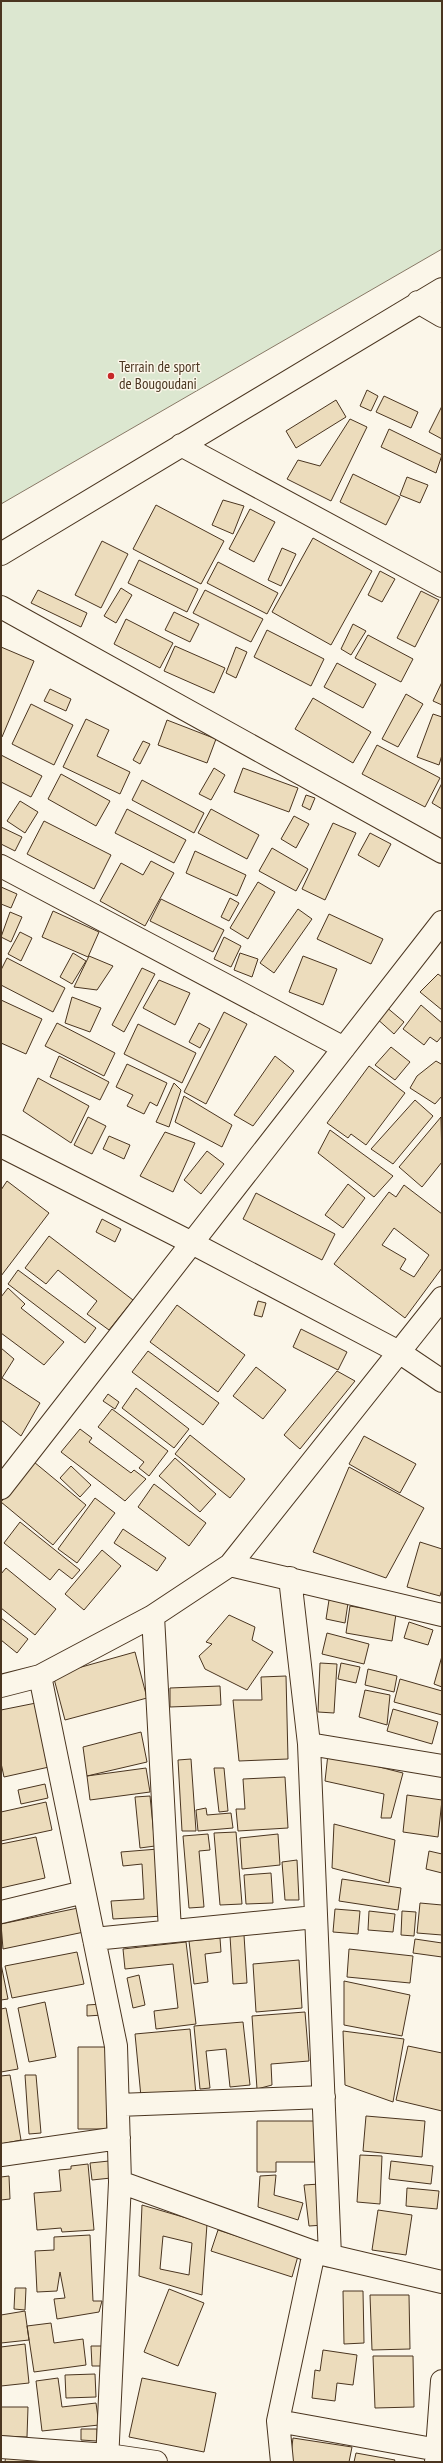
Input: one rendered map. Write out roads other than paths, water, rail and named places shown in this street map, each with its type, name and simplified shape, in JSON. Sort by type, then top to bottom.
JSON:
[{"type":"street","points":[[1,554],[181,444],[442,289]]},
{"type":"street","points":[[418,302],[442,316]]},
{"type":"street","points":[[181,444],[442,586]]},
{"type":"street","points":[[1,607],[442,852]]},
{"type":"street","points":[[1,866],[344,1048]]},
{"type":"street","points":[[1,1488],[442,922]]},
{"type":"street","points":[[1,1146],[192,1243],[399,1352],[442,1380]]},
{"type":"street","points":[[1,1686],[40,1676],[153,1616],[230,1565],[442,1298]]},
{"type":"street","points":[[230,1565],[442,1615]]},
{"type":"street","points":[[282,2462],[278,2421],[322,2254],[324,2097],[315,1917],[309,1744],[290,1578]]},
{"type":"street","points":[[153,1616],[170,1931]]},
{"type":"street","points":[[40,1676],[116,2046],[120,2182],[108,2459]]},
{"type":"street","points":[[309,1744],[442,1766]]},
{"type":"street","points":[[1,1912],[84,1892]]},
{"type":"street","points":[[94,1939],[315,1917]]},
{"type":"street","points":[[118,2105],[324,2097]]},
{"type":"street","points":[[1,2155],[119,2138]]},
{"type":"street","points":[[120,2182],[322,2254],[442,2282]]},
{"type":"street","points":[[278,2421],[437,2456],[442,2381]]},
{"type":"street","points":[[1,2447],[108,2459],[156,2462]]},
{"type":"place","name":"Terrain de sport de Bougoudani","points":[[111,376]]}]
